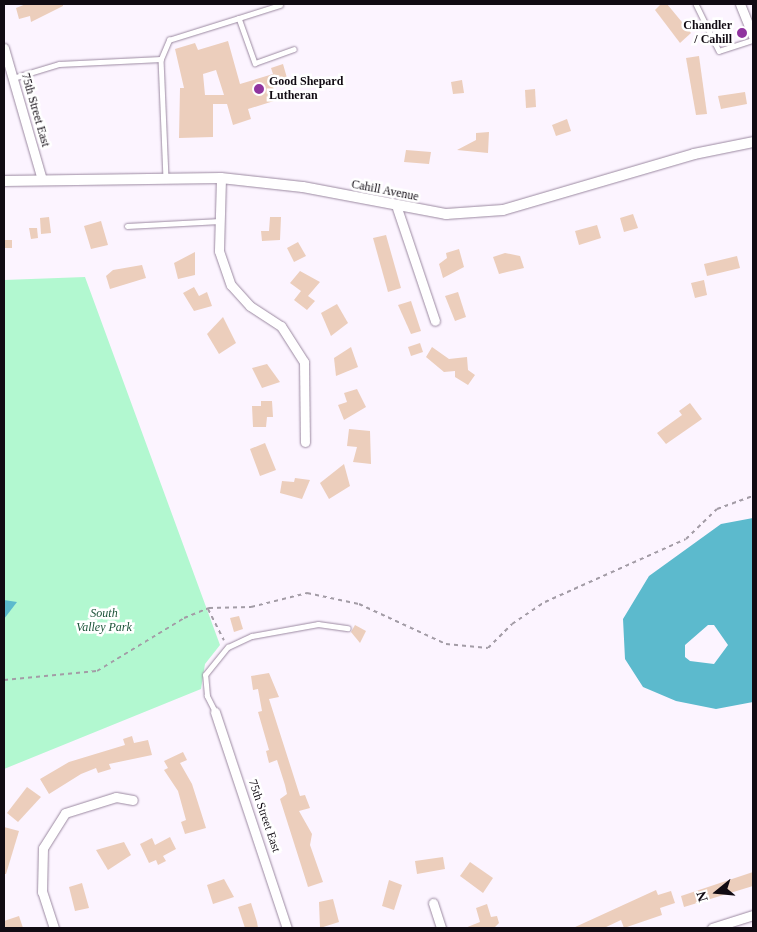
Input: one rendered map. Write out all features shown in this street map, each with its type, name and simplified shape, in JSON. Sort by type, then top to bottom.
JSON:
[{"type":"street","points":[[740,4],[753,38]]},
{"type":"street","name":"75th Street East","points":[[4,48],[42,180]]},
{"type":"street","name":"Cahill Avenue","points":[[4,181],[221,178],[304,187],[397,208],[446,214],[503,210],[694,154],[753,142]]},
{"type":"street","points":[[221,178],[219,251],[231,285],[250,306],[281,326],[304,362],[305,442]]},
{"type":"street","points":[[397,208],[435,321]]},
{"type":"street","name":"75th Street East","points":[[215,712],[288,928]]},
{"type":"street","points":[[54,928],[42,892],[43,848],[65,813],[116,797],[133,800]]},
{"type":"street","points":[[433,903],[441,928]]},
{"type":"street","points":[[712,928],[753,915]]},
{"type":"lane","points":[[696,4],[719,51],[753,38]]},
{"type":"lane","points":[[166,178],[161,58],[169,40],[280,5]]},
{"type":"lane","points":[[239,18],[255,62],[294,49]]},
{"type":"lane","points":[[13,78],[59,64],[161,58]]},
{"type":"lane","points":[[127,226],[220,220]]},
{"type":"lane","points":[[215,712],[207,696],[205,675],[228,647],[252,636],[318,624],[348,628]]},
{"type":"path","points":[[4,680],[97,671],[208,609],[251,607],[307,593],[325,595],[359,604],[446,644],[488,648],[512,624],[545,602],[686,539],[711,514],[753,496]]},
{"type":"path","points":[[208,609],[228,647]]},
{"type":"green space","name":"South Valley Park","points":[[85,277],[220,645],[205,664],[201,689],[4,769],[4,280]]},
{"type":"water","points":[[753,518],[753,702],[716,709],[676,701],[643,687],[625,659],[623,619],[649,576],[721,524]],"holes":[[[708,625],[714,625],[728,645],[714,664],[690,661],[685,657],[685,645]]]},
{"type":"water","points":[[4,600],[17,602],[4,619]]},
{"type":"building","points":[[26,4],[63,4],[63,6],[31,22],[30,16],[19,19],[16,8]]},
{"type":"building","points":[[661,4],[667,4],[691,33],[680,43],[655,10]]},
{"type":"building","name":"Good Shepard Lutheran","points":[[228,41],[240,84],[273,74],[271,68],[283,64],[287,78],[272,83],[277,100],[248,109],[251,119],[233,125],[227,104],[213,104],[213,137],[179,138],[180,88],[184,88],[175,49],[195,43],[198,50]],"holes":[[[216,70],[224,95],[205,95],[203,74]]]},
{"type":"building","points":[[699,56],[707,114],[696,115],[686,58]]},
{"type":"building","points":[[462,80],[464,93],[453,94],[451,82]]},
{"type":"building","points":[[535,89],[536,107],[526,108],[525,90]]},
{"type":"building","points":[[745,92],[747,104],[721,109],[718,96]]},
{"type":"building","points":[[567,119],[571,131],[556,136],[552,125]]},
{"type":"building","points":[[489,132],[488,153],[457,150],[476,140],[476,133]]},
{"type":"building","points":[[406,150],[431,152],[429,164],[404,162]]},
{"type":"building","points":[[633,214],[638,228],[624,232],[620,218]]},
{"type":"building","points":[[49,217],[51,233],[41,234],[40,218]]},
{"type":"building","points":[[270,217],[281,217],[280,240],[262,241],[261,231],[269,231]]},
{"type":"building","points":[[101,221],[108,245],[91,249],[84,226]]},
{"type":"building","points":[[597,225],[601,238],[579,245],[575,231]]},
{"type":"building","points":[[29,228],[37,228],[38,238],[31,239]]},
{"type":"building","points":[[386,235],[401,288],[388,292],[373,238]]},
{"type":"building","points":[[4,240],[12,240],[12,248],[4,248]]},
{"type":"building","points":[[298,242],[306,256],[294,262],[287,248]]},
{"type":"building","points":[[459,249],[464,267],[443,278],[439,264],[447,258],[446,253]]},
{"type":"building","points":[[195,252],[195,275],[178,279],[174,263]]},
{"type":"building","points":[[505,253],[520,256],[524,268],[499,274],[493,257]]},
{"type":"building","points":[[737,256],[740,268],[707,276],[704,264]]},
{"type":"building","points":[[142,265],[146,278],[110,289],[106,276],[113,270]]},
{"type":"building","points":[[300,271],[320,282],[308,296],[315,301],[307,310],[294,300],[301,291],[290,283]]},
{"type":"building","points":[[704,280],[707,295],[695,298],[691,283]]},
{"type":"building","points":[[194,287],[199,296],[207,292],[212,306],[194,311],[183,293]]},
{"type":"building","points":[[458,292],[466,317],[455,321],[445,296]]},
{"type":"building","points":[[411,301],[421,331],[411,334],[398,305]]},
{"type":"building","points":[[337,304],[348,323],[331,336],[321,313]]},
{"type":"building","points":[[223,317],[236,343],[219,354],[207,334]]},
{"type":"building","points":[[420,343],[423,352],[411,356],[408,347]]},
{"type":"building","points":[[351,347],[358,367],[336,376],[334,358]]},
{"type":"building","points":[[432,347],[449,359],[467,357],[468,370],[475,375],[468,385],[455,377],[455,371],[444,372],[426,357]]},
{"type":"building","points":[[267,364],[280,382],[262,388],[252,368]]},
{"type":"building","points":[[357,389],[366,407],[344,420],[338,405],[347,402],[344,393]]},
{"type":"building","points":[[261,401],[272,401],[273,417],[267,417],[266,427],[253,427],[252,406],[261,406]]},
{"type":"building","points":[[690,403],[702,419],[666,444],[657,433],[682,415],[679,411]]},
{"type":"building","points":[[349,429],[370,431],[371,464],[353,462],[357,447],[347,446]]},
{"type":"building","points":[[265,443],[276,470],[260,476],[250,449]]},
{"type":"building","points":[[344,464],[350,486],[329,499],[320,483]]},
{"type":"building","points":[[295,478],[310,480],[302,499],[280,493],[282,481],[294,482]]},
{"type":"building","points":[[239,616],[243,629],[234,632],[230,618]]},
{"type":"building","points":[[355,625],[366,631],[360,643],[351,632]]},
{"type":"building","points":[[269,673],[279,697],[269,699],[300,796],[305,795],[310,808],[299,811],[312,834],[310,845],[323,882],[308,887],[280,799],[287,794],[285,785],[277,760],[269,763],[266,751],[269,750],[258,712],[262,711],[258,689],[253,690],[251,676]]},
{"type":"building","points":[[132,736],[134,743],[148,740],[152,755],[109,764],[111,769],[98,773],[96,768],[81,774],[49,794],[40,779],[69,762],[125,745],[123,739]]},
{"type":"building","points":[[183,752],[187,760],[180,763],[192,784],[206,828],[185,834],[181,822],[186,820],[178,791],[164,770],[168,768],[164,761]]},
{"type":"building","points":[[27,787],[41,797],[18,822],[7,813]]},
{"type":"building","points":[[4,827],[19,831],[6,874],[4,874]]},
{"type":"building","points":[[170,837],[176,849],[163,856],[166,861],[158,865],[156,860],[149,863],[140,844],[152,838],[155,845]]},
{"type":"building","points":[[124,842],[131,855],[108,870],[96,850]]},
{"type":"building","points":[[443,857],[445,869],[417,874],[415,861]]},
{"type":"building","points":[[470,862],[493,878],[483,893],[460,876]]},
{"type":"building","points":[[753,872],[753,886],[684,907],[681,896]]},
{"type":"building","points":[[224,879],[234,897],[213,904],[207,885]]},
{"type":"building","points":[[389,880],[402,885],[394,910],[382,906]]},
{"type":"building","points":[[82,883],[89,908],[75,911],[69,887]]},
{"type":"building","points":[[656,890],[658,895],[671,891],[675,903],[660,908],[662,915],[624,928],[621,920],[604,928],[573,928]]},
{"type":"building","points":[[333,899],[339,922],[320,928],[319,902]]},
{"type":"building","points":[[251,903],[258,928],[245,928],[238,907]]},
{"type":"building","points":[[487,904],[491,917],[497,916],[499,923],[494,928],[465,928],[480,922],[476,908]]},
{"type":"building","points":[[19,916],[23,928],[4,928],[4,921]]},
{"type":"place","name":"Chandler / Cahill","points":[[742,33]]},
{"type":"place","name":"Good Shepard Lutheran","points":[[259,89]]}]
